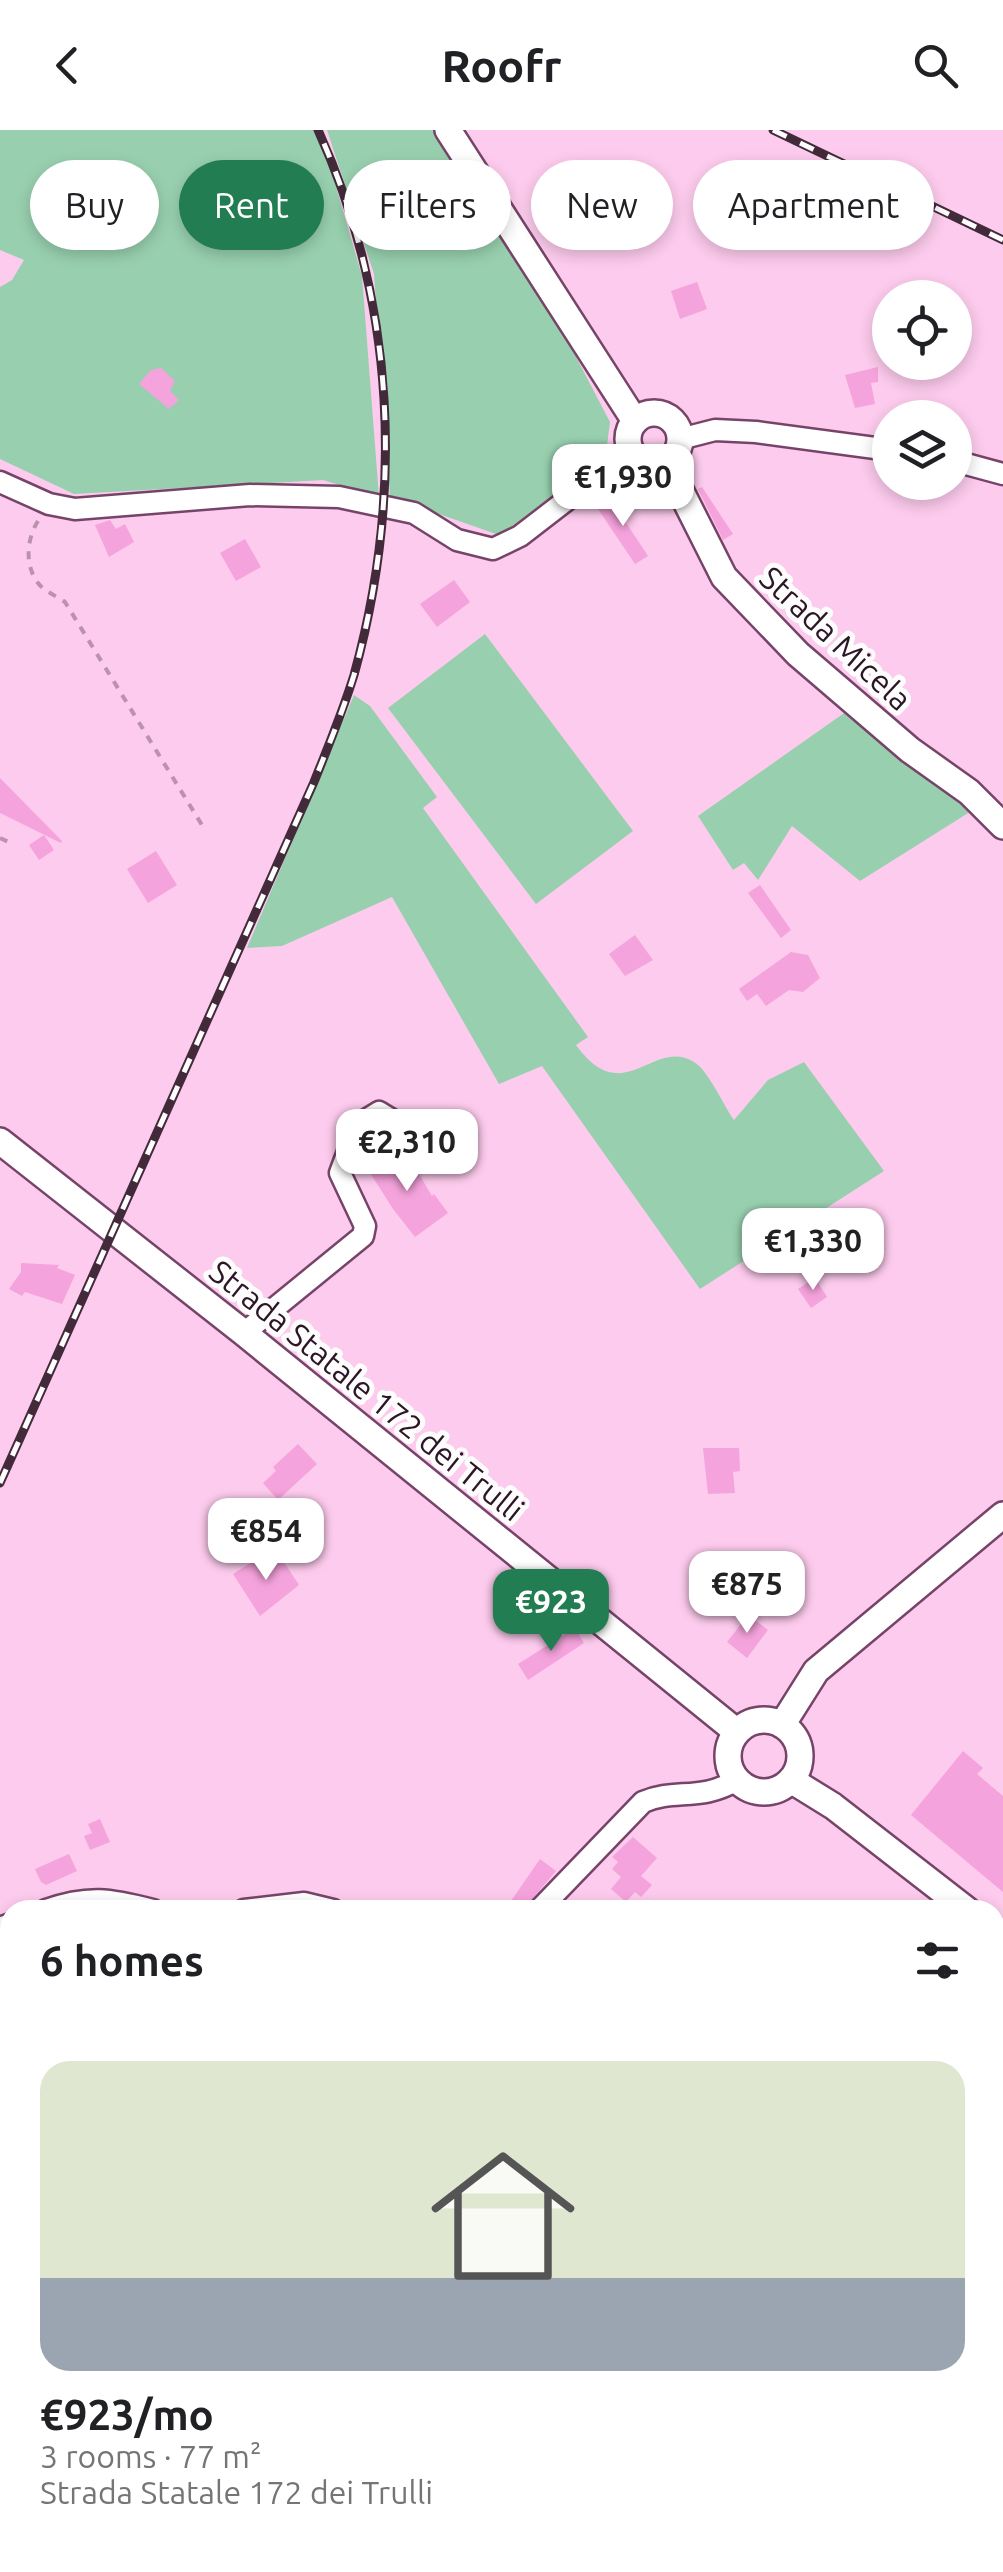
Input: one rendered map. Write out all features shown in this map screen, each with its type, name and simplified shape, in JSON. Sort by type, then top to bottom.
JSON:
[{"type":"main road","points":[[448,130],[635,421]]},
{"type":"main road","points":[[651,413],[668,417],[679,431],[680,440],[676,453],[666,462],[645,464],[634,456],[628,434],[635,421],[651,413]]},
{"type":"main road","name":"Strada Micela","points":[[666,462],[724,576],[798,654],[910,750],[968,792],[1003,826]]},
{"type":"main road","name":"Strada Statale 172 dei Trulli","points":[[0,1140],[244,1332],[737,1732]]},
{"type":"main road","points":[[782,1725],[816,1670],[1002,1519]]},
{"type":"main road","points":[[758,1720],[782,1725],[800,1750],[797,1771],[791,1780],[770,1792],[746,1788],[731,1772],[728,1751],[737,1732],[758,1720]]},
{"type":"main road","points":[[791,1780],[832,1806],[949,1900]]},
{"type":"street","points":[[680,440],[714,430],[872,448]]},
{"type":"street","points":[[0,482],[49,504],[75,509],[250,495],[339,497],[414,513],[457,540],[493,549],[520,536],[634,456]]},
{"type":"street","points":[[972,466],[1003,474]]},
{"type":"street","points":[[244,1332],[363,1236],[365,1226],[340,1173],[358,1125],[379,1112],[410,1130]]},
{"type":"street","points":[[549,1900],[643,1802],[656,1796],[699,1795],[720,1790],[736,1780]]},
{"type":"street","points":[[74,1900],[106,1900]]},
{"type":"path","points":[[49,504],[30,534],[28,557],[38,583],[65,602],[205,830]]},
{"type":"path","points":[[0,838],[11,843]]},
{"type":"green space","points":[[0,130],[314,130],[328,159],[344,214],[344,250],[354,250],[362,276],[379,497],[323,480],[74,494],[0,459],[0,287],[12,280],[24,260],[0,250]]},
{"type":"green space","points":[[327,130],[440,130],[459,160],[344,160],[344,182]]},
{"type":"green space","points":[[511,243],[542,292],[610,422],[605,461],[499,535],[390,497],[374,274],[366,250],[511,250]]},
{"type":"green space","points":[[485,634],[633,831],[536,904],[388,708]]},
{"type":"green space","points":[[354,695],[370,706],[437,797],[423,808],[588,1037],[576,1045],[593,1064],[609,1072],[624,1073],[665,1058],[694,1062],[734,1120],[768,1080],[804,1062],[884,1171],[700,1289],[542,1066],[499,1084],[392,897],[282,946],[247,948]]},
{"type":"green space","points":[[847,711],[973,810],[860,881],[792,826],[758,880],[744,863],[733,870],[698,816]]},
{"type":"building","points":[[697,282],[707,309],[680,319],[671,291]]},
{"type":"building","points":[[161,368],[175,381],[170,391],[179,400],[169,409],[139,384],[151,370]]},
{"type":"building","points":[[872,368],[872,380],[878,382],[871,383],[872,405],[855,408],[845,375]]},
{"type":"building","points":[[702,487],[733,534],[723,540],[698,489]]},
{"type":"building","points":[[616,497],[628,515],[623,518],[648,556],[635,564],[598,509]]},
{"type":"building","points":[[110,520],[116,529],[125,524],[134,542],[109,557],[95,525]]},
{"type":"building","points":[[245,539],[261,567],[236,581],[220,553]]},
{"type":"building","points":[[454,580],[470,602],[437,627],[420,604]]},
{"type":"building","points":[[0,778],[62,841],[61,843],[0,813]]},
{"type":"building","points":[[44,835],[54,850],[39,860],[29,845]]},
{"type":"building","points":[[156,851],[177,885],[148,903],[127,869]]},
{"type":"building","points":[[760,885],[791,930],[781,938],[748,893]]},
{"type":"building","points":[[635,935],[653,960],[625,976],[609,954]]},
{"type":"building","points":[[791,952],[808,955],[820,978],[803,992],[789,990],[766,1006],[757,994],[747,1001],[739,989]]},
{"type":"building","points":[[395,1151],[406,1168],[413,1164],[432,1196],[448,1213],[415,1237],[367,1168]]},
{"type":"building","points":[[21,1263],[59,1265],[57,1268],[75,1275],[62,1304],[25,1292],[22,1296],[9,1289],[21,1272]]},
{"type":"building","points":[[815,1278],[827,1297],[811,1308],[798,1289]]},
{"type":"building","points":[[298,1444],[317,1464],[278,1500],[263,1483],[276,1471],[273,1467]]},
{"type":"building","points":[[703,1448],[739,1448],[740,1471],[733,1472],[735,1493],[708,1494]]},
{"type":"building","points":[[280,1556],[299,1585],[260,1616],[233,1574],[255,1560],[260,1568]]},
{"type":"building","points":[[748,1615],[768,1630],[747,1658],[727,1642]]},
{"type":"building","points":[[575,1628],[584,1643],[528,1680],[518,1664]]},
{"type":"building","points":[[963,1751],[983,1768],[977,1774],[1003,1796],[1003,1892],[911,1815]]},
{"type":"building","points":[[100,1819],[110,1842],[90,1850],[84,1836],[92,1833],[88,1824]]},
{"type":"building","points":[[633,1837],[657,1858],[641,1876],[652,1885],[641,1897],[635,1892],[624,1900],[611,1889],[621,1877],[612,1869],[618,1862],[612,1857]]},
{"type":"building","points":[[69,1854],[77,1871],[46,1885],[41,1882],[35,1869]]},
{"type":"building","points":[[540,1859],[556,1871],[531,1900],[512,1900]]},
{"type":"railway","points":[[0,1483],[314,782],[354,675],[370,607],[385,468],[377,330],[364,262],[344,195],[318,130]]},
{"type":"railway","points":[[773,130],[1003,240]]}]
